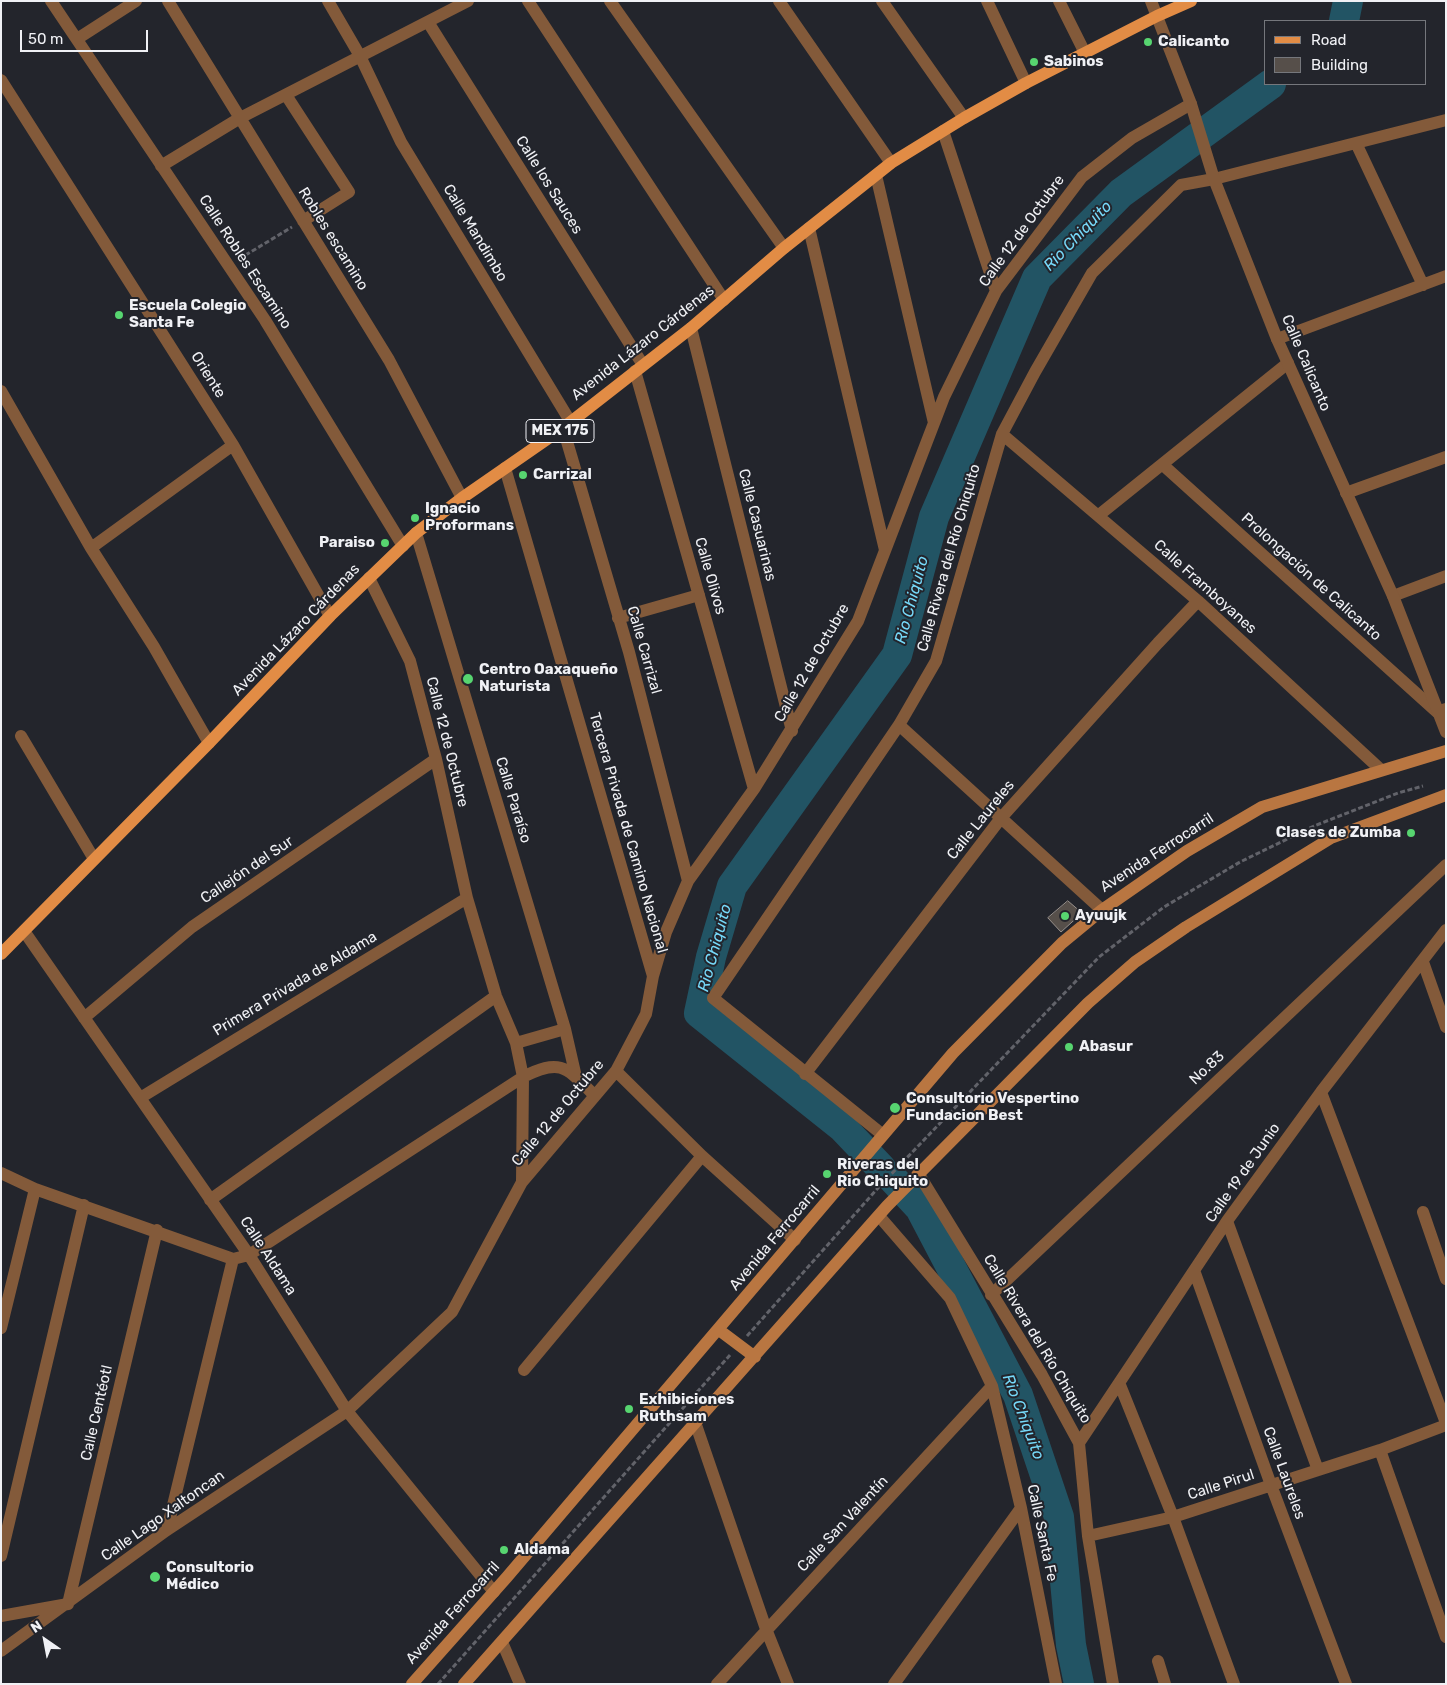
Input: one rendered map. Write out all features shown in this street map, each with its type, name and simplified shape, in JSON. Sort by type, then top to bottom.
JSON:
[{"type":"main road","name":"Avenida Lázaro Cárdenas","points":[[1,954],[209,743],[330,616],[416,533],[462,498],[566,425],[691,328],[784,248],[891,163],[1026,83],[1157,16],[1191,1]]},
{"type":"main road","name":"Avenida Ferrocarril","points":[[412,1684],[494,1592],[719,1330],[853,1169],[953,1053],[1062,943],[1102,910],[1187,851],[1262,807],[1380,769],[1446,751]]},
{"type":"main road","points":[[464,1684],[696,1425],[914,1177],[1088,1003],[1136,962],[1186,927],[1331,838],[1446,794]]},
{"type":"main road","points":[[719,1330],[755,1357]]},
{"type":"street","name":"Calle Robles Escamino","points":[[51,1],[270,329],[403,546]]},
{"type":"street","points":[[77,38],[136,1]]},
{"type":"street","name":"Robles escamino","points":[[168,1],[388,360],[462,498]]},
{"type":"street","points":[[328,1],[360,56]]},
{"type":"street","points":[[161,166],[240,118],[428,22],[444,7],[468,1]]},
{"type":"street","points":[[528,1],[724,300]]},
{"type":"street","points":[[610,1],[784,248]]},
{"type":"street","points":[[779,1],[891,163]]},
{"type":"street","points":[[882,1],[964,118]]},
{"type":"street","points":[[987,1],[1026,83]]},
{"type":"street","points":[[1059,1],[1085,53]]},
{"type":"street","name":"Calle Calicanto","points":[[1151,1],[1191,104],[1214,179],[1277,340],[1393,596],[1442,711],[1446,732]]},
{"type":"street","name":"Calle los Sauces","points":[[428,22],[639,368]]},
{"type":"street","name":"Calle Mandimbo","points":[[360,56],[401,142],[566,425]]},
{"type":"street","name":"Oriente","points":[[1,80],[233,445],[330,616]]},
{"type":"street","points":[[286,95],[349,192],[303,221]]},
{"type":"street","name":"Calle 12 de Octubre","points":[[347,1412],[452,1312],[522,1182],[594,1094],[616,1071],[646,1014],[653,976],[666,932],[688,881],[754,789],[792,731],[858,621],[944,397],[996,291],[1082,176],[1132,138],[1191,104]]},
{"type":"street","name":"Calle Rivera del Río Chiquito","points":[[805,1074],[713,998],[899,725],[936,661],[1002,434],[1092,273],[1181,185],[1214,179],[1446,120]]},
{"type":"street","points":[[943,131],[996,291]]},
{"type":"street","points":[[1356,143],[1422,284]]},
{"type":"street","points":[[876,175],[934,424]]},
{"type":"street","points":[[809,228],[886,550]]},
{"type":"street","points":[[1277,340],[1446,276]]},
{"type":"street","name":"Calle Casuarinas","points":[[691,328],[792,731]]},
{"type":"street","points":[[1099,516],[1288,363]]},
{"type":"street","name":"Calle Olivos","points":[[639,368],[699,595],[754,789]]},
{"type":"street","points":[[1,391],[92,548],[154,647],[209,743]]},
{"type":"street","name":"Calle Carrizal","points":[[566,425],[688,881]]},
{"type":"street","name":"Calle Framboyanes","points":[[1002,434],[1198,601],[1380,769]]},
{"type":"street","points":[[92,548],[233,445]]},
{"type":"street","points":[[1346,493],[1446,456]]},
{"type":"street","name":"Prolongación de Calicanto","points":[[1163,465],[1442,711]]},
{"type":"street","name":"Tercera Privada de Camino Nacional","points":[[505,468],[653,976]]},
{"type":"street","name":"Calle Paraíso","points":[[416,533],[565,1029],[576,1077]]},
{"type":"street","points":[[1393,596],[1446,576]]},
{"type":"street","name":"Calle 12 de Octubre","points":[[369,578],[410,661],[436,759],[467,898],[496,996],[516,1043],[523,1077],[522,1182]]},
{"type":"street","points":[[618,618],[699,595]]},
{"type":"street","name":"Calle Laureles","points":[[805,1074],[1000,818],[1198,601]]},
{"type":"street","points":[[899,725],[1102,910]]},
{"type":"street","points":[[21,736],[94,859]]},
{"type":"street","name":"Callejón del Sur","points":[[84,1018],[192,927],[436,759]]},
{"type":"street","name":"No.83","points":[[991,1295],[1446,865]]},
{"type":"street","name":"Primera Privada de Aldama","points":[[140,1098],[467,898]]},
{"type":"street","name":"Calle 19 de Junio","points":[[1079,1443],[1195,1273],[1227,1221],[1321,1092],[1446,930]]},
{"type":"street","name":"Calle Aldama","points":[[24,931],[249,1255],[347,1412],[494,1592]]},
{"type":"street","points":[[1422,962],[1446,1027]]},
{"type":"street","points":[[210,1200],[496,996]]},
{"type":"street","points":[[516,1043],[565,1029]]},
{"type":"street","points":[[1,1173],[35,1188],[157,1230],[233,1259],[249,1255],[523,1077],[553,1066],[564,1068],[594,1094]]},
{"type":"street","points":[[616,1071],[702,1156],[795,1240]]},
{"type":"street","points":[[805,1074],[879,1139]]},
{"type":"street","points":[[1321,1092],[1446,1424]]},
{"type":"street","points":[[524,1370],[702,1156]]},
{"type":"street","name":"Calle Rivera del Río Chiquito","points":[[914,1177],[1042,1375],[1079,1443],[1088,1536],[1112,1684]]},
{"type":"street","points":[[1,1328],[35,1188]]},
{"type":"street","points":[[1,1556],[84,1205]]},
{"type":"street","name":"Calle Santa Fe","points":[[883,1211],[950,1298],[992,1386],[1021,1508],[1056,1684]]},
{"type":"street","points":[[1423,1212],[1446,1279]]},
{"type":"street","points":[[1227,1221],[1318,1470]]},
{"type":"street","name":"Calle Centéotl","points":[[68,1604],[157,1230]]},
{"type":"street","points":[[167,1530],[233,1259]]},
{"type":"street","name":"Calle Laureles","points":[[1195,1273],[1271,1485],[1346,1684]]},
{"type":"street","points":[[1120,1385],[1173,1517],[1234,1684]]},
{"type":"street","name":"Calle San Valentín","points":[[717,1684],[992,1386]]},
{"type":"street","name":"Calle Lago Xaltoncan","points":[[1,1652],[167,1530],[347,1412]]},
{"type":"street","name":"Calle Pirul","points":[[1088,1536],[1173,1517],[1380,1450],[1446,1424]]},
{"type":"street","points":[[696,1425],[766,1629],[788,1684]]},
{"type":"street","points":[[1380,1450],[1446,1638]]},
{"type":"street","points":[[894,1684],[1021,1508]]},
{"type":"street","points":[[1,1616],[68,1604]]},
{"type":"street","points":[[502,1642],[520,1684]]},
{"type":"street","points":[[1158,1661],[1165,1684]]},
{"type":"path","points":[[228,266],[303,221]]},
{"type":"building","name":"Ayuujk","points":[[1068,901],[1082,913],[1061,932],[1048,918]]},
{"type":"waterway","name":"Rio Chiquito","points":[[1344,20],[1348,1]]},
{"type":"waterway","name":"Rio Chiquito","points":[[881,1168],[842,1127],[699,1013],[711,957],[732,886],[897,655],[934,517],[1037,278],[1121,193],[1270,85]]},
{"type":"waterway","name":"Rio Chiquito","points":[[893,1179],[920,1208],[1018,1395],[1059,1517],[1071,1645],[1079,1684]]},
{"type":"place","name":"Calicanto","points":[[1148,42]]},
{"type":"place","name":"Sabinos","points":[[1034,62]]},
{"type":"place","name":"Escuela Colegio Santa Fe","points":[[119,315]]},
{"type":"place","name":"Carrizal","points":[[523,475]]},
{"type":"place","name":"Ignacio Proformans","points":[[415,518]]},
{"type":"place","name":"Paraiso","points":[[385,543]]},
{"type":"place","name":"Centro Oaxaqueño Naturista","points":[[468,679]]},
{"type":"place","name":"Clases de Zumba","points":[[1411,833]]},
{"type":"place","name":"Ayuujk","points":[[1065,916]]},
{"type":"place","name":"Abasur","points":[[1069,1047]]},
{"type":"place","name":"Consultorio Vespertino Fundacion Best","points":[[895,1108]]},
{"type":"place","name":"Riveras del Rio Chiquito","points":[[827,1174]]},
{"type":"place","name":"Exhibiciones Ruthsam","points":[[629,1409]]},
{"type":"place","name":"Aldama","points":[[504,1550]]},
{"type":"place","name":"Consultorio Médico","points":[[155,1577]]}]
